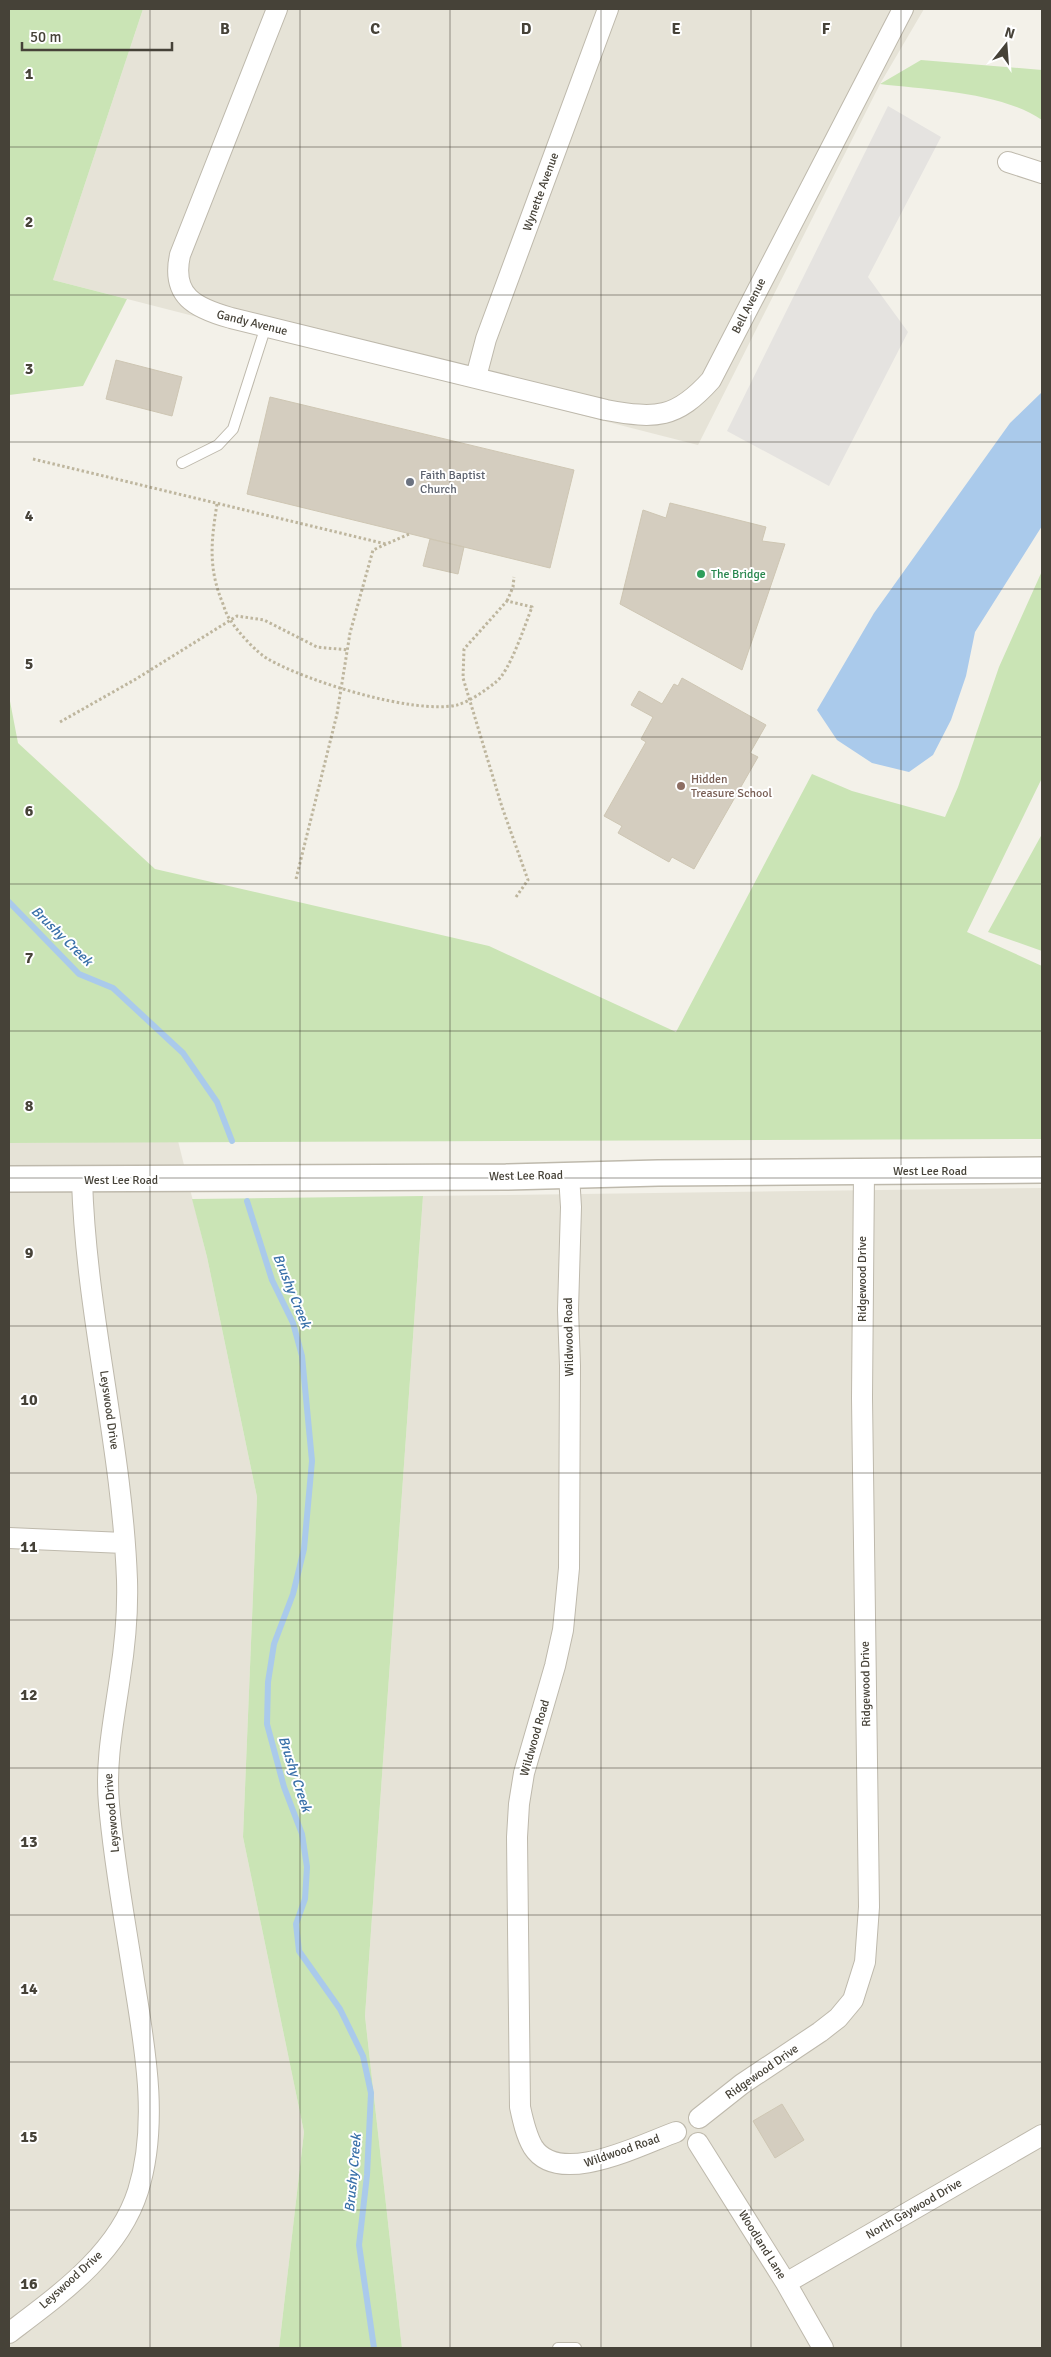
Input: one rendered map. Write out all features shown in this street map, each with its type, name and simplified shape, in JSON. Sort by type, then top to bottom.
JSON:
[{"type":"street","name":"Gandy Avenue","points":[[277,9],[218,163],[185,240],[178,268],[178,280],[183,293],[202,308],[266,326],[476,377]]},
{"type":"street","name":"Wynette Avenue","points":[[476,377],[486,339],[608,9]]},
{"type":"street","name":"Bell Avenue","points":[[476,377],[631,414],[652,416],[670,412],[688,404],[711,380],[903,9]]},
{"type":"street","points":[[1008,162],[1042,173]]},
{"type":"street","name":"West Lee Road","points":[[9,1179],[82,1180],[1042,1170]]},
{"type":"street","name":"Ridgewood Drive","points":[[699,2118],[742,2084],[838,2018],[853,2000],[865,1962],[869,1907],[862,1398],[864,1171]]},
{"type":"street","name":"Wildwood Road","points":[[568,1175],[571,1207],[568,1310],[570,1366],[569,1568],[561,1639],[524,1773],[519,1804],[517,1837],[520,2107],[525,2130],[534,2148],[541,2155],[558,2164],[574,2166],[592,2163],[676,2132]]},
{"type":"street","name":"Leyswood Drive","points":[[9,2333],[78,2278],[105,2250],[133,2205],[145,2162],[149,2116],[146,2069],[107,1784],[109,1754],[125,1634],[127,1582],[121,1491],[84,1235],[82,1180]]},
{"type":"street","points":[[9,1538],[124,1543]]},
{"type":"street","points":[[690,2115],[699,2118],[705,2131],[698,2143],[684,2143],[676,2132],[681,2119],[690,2115]]},
{"type":"street","name":"North Gaywood Drive","points":[[786,2283],[1042,2135]]},
{"type":"street","name":"Woodland Lane","points":[[698,2143],[786,2283],[824,2348]]},
{"type":"lane","points":[[182,463],[218,445],[233,429],[266,326]]},
{"type":"lane","points":[[558,2348],[576,2348]]},
{"type":"path","points":[[33,459],[386,544]]},
{"type":"path","points":[[217,504],[212,539],[214,582],[230,620],[266,658],[307,677],[341,689],[407,703],[441,707],[459,705],[498,681],[516,647],[532,607],[508,601]]},
{"type":"path","points":[[296,879],[318,797],[348,650],[373,550],[409,534]]},
{"type":"path","points":[[514,577],[508,601],[464,649],[463,678],[502,806],[528,880],[516,897]]},
{"type":"path","points":[[60,722],[136,680],[237,616],[264,620],[318,647],[348,650]]},
{"type":"shaded area","points":[[143,9],[924,9],[880,84],[698,445],[53,280]]},
{"type":"shaded area","points":[[888,106],[941,137],[868,277],[908,332],[829,486],[727,431]]},
{"type":"shaded area","points":[[178,1141],[207,1257],[257,1497],[243,1837],[304,2132],[279,2348],[9,2348],[9,1143]]},
{"type":"shaded area","points":[[1042,1188],[1042,2346],[1040,2348],[402,2348],[365,2016],[423,1196]]},
{"type":"green space","points":[[9,9],[143,9],[53,280],[127,299],[83,386],[9,395]]},
{"type":"green space","points":[[921,60],[1042,70],[1042,120],[1006,103],[986,98],[880,84]]},
{"type":"green space","points":[[1042,571],[1042,778],[967,932],[1042,966],[1042,1139],[9,1143],[9,696],[18,743],[155,869],[489,946],[676,1032],[812,774],[852,791],[945,817],[958,787],[999,667]]},
{"type":"green space","points":[[1042,834],[1042,951],[988,932]]},
{"type":"green space","points":[[423,1196],[365,2016],[402,2348],[279,2348],[304,2132],[243,1837],[257,1497],[207,1257],[192,1199]]},
{"type":"water","points":[[1042,392],[1042,526],[975,632],[966,676],[951,720],[933,755],[909,772],[872,763],[837,740],[817,710],[874,613],[1010,423]]},
{"type":"building","points":[[116,360],[182,377],[172,416],[106,399]]},
{"type":"building","name":"Faith Baptist Church","points":[[270,397],[574,470],[550,568],[247,494]]},
{"type":"building","name":"The Bridge","points":[[670,503],[766,527],[762,541],[785,544],[742,670],[620,604],[643,510],[666,518]]},
{"type":"building","points":[[430,539],[464,547],[458,574],[423,566]]},
{"type":"building","name":"Hidden Treasure School","points":[[682,678],[766,725],[750,753],[758,757],[694,869],[672,857],[669,862],[618,833],[622,826],[604,816],[646,742],[641,739],[653,717],[631,705],[639,691],[662,704],[674,684],[678,686]]},
{"type":"building","points":[[782,2104],[804,2140],[775,2158],[753,2121]]},
{"type":"waterway","name":"Brushy Creek","points":[[9,902],[79,974],[113,988],[183,1053],[217,1102],[232,1141]]},
{"type":"waterway","name":"Brushy Creek","points":[[247,1201],[272,1280],[293,1323],[302,1356],[312,1461],[304,1549],[293,1594],[274,1644],[268,1682],[267,1724],[284,1787],[302,1834],[307,1867],[305,1899],[296,1924],[299,1951],[340,2009],[363,2056],[371,2093],[367,2175],[359,2245],[374,2348]]},
{"type":"place","name":"Faith Baptist Church","points":[[410,482]]},
{"type":"place","name":"The Bridge","points":[[701,574]]},
{"type":"place","name":"Hidden Treasure School","points":[[681,786]]}]
